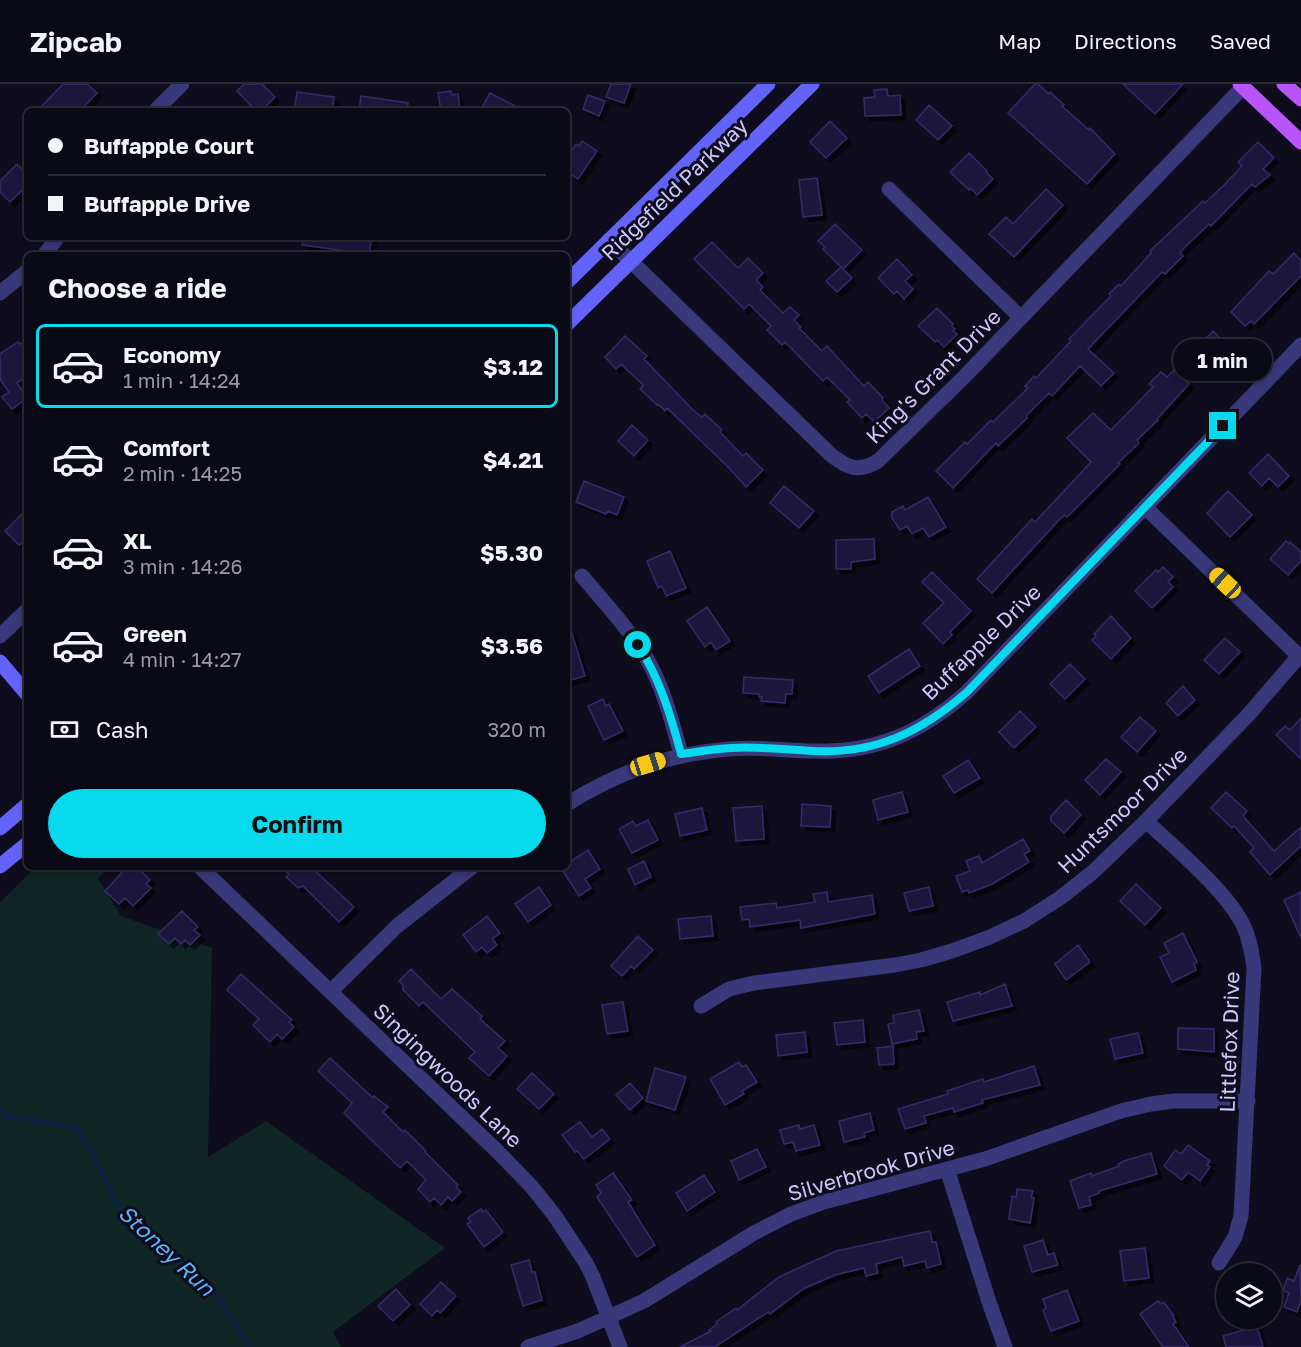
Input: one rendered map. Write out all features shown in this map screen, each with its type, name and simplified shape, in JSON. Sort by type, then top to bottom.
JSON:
[{"type":"main road","name":"Ridgefield Parkway","points":[[570,279],[768,84]]},
{"type":"main road","name":"Ridgefield Parkway","points":[[570,321],[812,84]]},
{"type":"main road","points":[[1284,84],[1301,99]]},
{"type":"main road","points":[[1242,86],[1301,142]]},
{"type":"main road","points":[[0,662],[24,690]]},
{"type":"main road","points":[[0,828],[24,808]]},
{"type":"main road","points":[[0,866],[24,846]]},
{"type":"street","points":[[164,108],[182,84]]},
{"type":"street","name":"King's Grant Drive","points":[[609,240],[831,455],[845,465],[854,468],[869,466],[878,461],[1021,318],[1242,86]]},
{"type":"street","points":[[889,189],[1021,318]]},
{"type":"street","points":[[46,252],[56,240]]},
{"type":"street","points":[[0,293],[24,273]]},
{"type":"street","name":"Buffapple Drive","points":[[570,802],[589,790],[630,771],[681,754],[731,748],[841,752],[866,748],[898,738],[925,725],[967,692],[1301,345]]},
{"type":"street","points":[[1145,507],[1300,658]]},
{"type":"street","points":[[582,576],[621,621],[648,661],[670,714],[681,754]]},
{"type":"street","points":[[0,636],[24,613]]},
{"type":"street","name":"Huntsmoor Drive","points":[[701,1006],[729,989],[754,983],[895,965],[952,951],[1024,921],[1060,898],[1093,872],[1146,821],[1300,658]]},
{"type":"street","name":"Littlefox Drive","points":[[1146,821],[1233,908],[1244,927],[1254,968],[1241,1216],[1235,1237],[1219,1263]]},
{"type":"street","name":"Singingwoods Lane","points":[[203,870],[497,1150],[532,1187],[555,1216],[586,1263],[620,1347]]},
{"type":"street","points":[[331,992],[397,926],[468,870]]},
{"type":"street","name":"Silverbrook Drive","points":[[528,1347],[578,1331],[644,1301],[754,1233],[792,1214],[824,1202],[985,1159],[1121,1111],[1150,1104],[1174,1101],[1248,1101]]},
{"type":"street","points":[[947,1169],[1005,1347]]},
{"type":"green space","points":[[33,870],[106,870],[98,878],[121,916],[212,948],[208,1157],[266,1121],[445,1248],[333,1332],[341,1347],[0,1347],[0,902]]},
{"type":"building","points":[[63,84],[87,84],[97,93],[83,108],[40,108]]},
{"type":"building","points":[[244,84],[262,84],[275,97],[264,108],[253,108],[237,91]]},
{"type":"building","points":[[611,84],[631,84],[624,103],[606,97]]},
{"type":"building","points":[[1035,84],[1049,94],[1050,92],[1064,105],[1062,106],[1089,130],[1090,128],[1115,154],[1087,184],[1008,113]]},
{"type":"building","points":[[1123,84],[1183,84],[1155,114]]},
{"type":"building","points":[[887,89],[888,96],[900,95],[901,115],[865,116],[864,98],[875,97],[874,90]]},
{"type":"building","points":[[451,91],[452,95],[458,94],[460,108],[440,108],[438,93]]},
{"type":"building","points":[[297,92],[334,97],[332,108],[294,108]]},
{"type":"building","points":[[490,93],[519,108],[482,108]]},
{"type":"building","points":[[588,95],[605,101],[599,116],[583,109]]},
{"type":"building","points":[[361,96],[408,103],[407,108],[359,108]]},
{"type":"building","points":[[929,105],[952,126],[938,140],[916,120]]},
{"type":"building","points":[[830,121],[847,138],[826,158],[810,142]]},
{"type":"building","points":[[582,141],[597,151],[578,179],[570,174],[570,153],[576,144],[579,146]]},
{"type":"building","points":[[1258,142],[1274,158],[1263,169],[1270,175],[1255,187],[1252,184],[1211,226],[1209,224],[1180,252],[1183,256],[1165,274],[1162,272],[1088,349],[1114,373],[1101,386],[1080,366],[1052,396],[1049,393],[998,446],[996,443],[953,488],[936,471],[965,442],[967,444],[991,420],[993,422],[1028,388],[1025,386],[1034,376],[1036,378],[1071,341],[1069,339],[1111,296],[1109,294],[1119,284],[1121,286],[1151,253],[1150,251],[1203,201],[1205,203],[1225,184],[1242,166],[1238,162]]},
{"type":"building","points":[[969,153],[993,179],[977,195],[950,172]]},
{"type":"building","points":[[17,164],[24,171],[24,189],[10,202],[0,192],[0,181]]},
{"type":"building","points":[[817,178],[822,215],[803,217],[799,180]]},
{"type":"building","points":[[1046,189],[1063,205],[1014,257],[989,234],[1006,217],[1013,224]]},
{"type":"building","points":[[835,224],[862,250],[843,269],[818,241]]},
{"type":"building","points":[[303,240],[371,240],[369,252],[302,245]]},
{"type":"building","points":[[712,242],[738,268],[748,258],[763,273],[756,280],[763,287],[760,290],[783,313],[790,307],[799,315],[794,320],[801,327],[799,328],[822,351],[827,346],[864,386],[868,382],[889,408],[874,422],[866,414],[862,418],[847,402],[850,400],[827,377],[823,381],[785,342],[782,345],[767,330],[771,326],[749,304],[744,309],[694,259]]},
{"type":"building","points":[[1294,253],[1301,261],[1301,276],[1254,324],[1251,321],[1245,326],[1231,312],[1269,271],[1273,274]]},
{"type":"building","points":[[897,259],[912,275],[905,281],[913,289],[904,299],[897,291],[894,294],[878,278]]},
{"type":"building","points":[[841,267],[852,278],[837,292],[826,281]]},
{"type":"building","points":[[937,308],[953,324],[955,329],[953,331],[957,334],[944,347],[918,326]]},
{"type":"building","points":[[1213,331],[1229,347],[1214,362],[1207,355],[1200,361],[1192,353]]},
{"type":"building","points":[[625,336],[647,356],[644,359],[694,411],[702,417],[705,414],[722,430],[720,432],[743,456],[746,453],[763,470],[746,487],[667,408],[665,411],[640,389],[643,385],[621,364],[616,369],[605,357]]},
{"type":"building","points":[[18,342],[20,344],[24,342],[24,378],[17,383],[24,394],[24,400],[12,409],[2,397],[9,392],[0,379],[0,354]]},
{"type":"building","points":[[1174,370],[1189,384],[1137,440],[1139,443],[1118,463],[1120,464],[1067,517],[1065,515],[1059,520],[992,593],[977,579],[1032,519],[1035,522],[1091,462],[1067,438],[1093,413],[1111,430],[1153,387],[1149,384],[1161,372],[1167,377]]},
{"type":"building","points":[[632,425],[648,440],[634,456],[618,441]]},
{"type":"building","points":[[1268,454],[1289,476],[1278,487],[1269,478],[1262,486],[1249,473]]},
{"type":"building","points":[[584,481],[624,497],[617,515],[608,511],[606,514],[576,502]]},
{"type":"building","points":[[784,486],[814,511],[799,528],[770,503]]},
{"type":"building","points":[[1228,491],[1252,515],[1230,537],[1207,513]]},
{"type":"building","points":[[928,497],[946,527],[929,537],[923,528],[912,534],[907,526],[900,530],[892,518],[892,512],[903,506],[905,510]]},
{"type":"building","points":[[24,512],[24,541],[19,545],[5,531]]},
{"type":"building","points":[[874,539],[875,559],[851,562],[851,569],[836,569],[836,540]]},
{"type":"building","points":[[1286,541],[1301,552],[1301,561],[1288,575],[1270,559]]},
{"type":"building","points":[[670,551],[686,588],[666,596],[662,586],[658,588],[647,561]]},
{"type":"building","points":[[1163,567],[1173,577],[1168,582],[1173,587],[1152,608],[1135,591],[1156,570],[1158,572]]},
{"type":"building","points":[[932,572],[971,611],[950,632],[952,635],[943,644],[923,623],[944,603],[922,582]]},
{"type":"building","points":[[707,607],[730,641],[716,650],[711,642],[705,647],[687,621]]},
{"type":"building","points":[[1111,616],[1131,638],[1111,659],[1092,640],[1096,636],[1094,634]]},
{"type":"building","points":[[570,627],[585,676],[570,680]]},
{"type":"building","points":[[1225,638],[1240,652],[1219,674],[1204,660]]},
{"type":"building","points":[[909,649],[920,666],[879,693],[868,676]]},
{"type":"building","points":[[1070,664],[1085,679],[1065,699],[1050,684]]},
{"type":"building","points":[[744,677],[793,680],[792,694],[786,694],[785,703],[761,701],[762,697],[759,697],[759,694],[743,693]]},
{"type":"building","points":[[1183,686],[1195,700],[1178,716],[1166,703]]},
{"type":"building","points":[[603,699],[606,706],[609,704],[623,731],[604,740],[588,706]]},
{"type":"building","points":[[1020,711],[1036,727],[1014,748],[999,732]]},
{"type":"building","points":[[1140,717],[1156,731],[1137,752],[1121,737]]},
{"type":"building","points":[[1301,718],[1301,759],[1276,735],[1285,726],[1290,730]]},
{"type":"building","points":[[1106,759],[1121,772],[1100,795],[1085,780]]},
{"type":"building","points":[[968,760],[980,778],[954,793],[943,776]]},
{"type":"building","points":[[902,792],[908,812],[878,820],[873,800]]},
{"type":"building","points":[[1226,792],[1247,811],[1243,816],[1274,851],[1301,827],[1301,846],[1270,875],[1250,852],[1254,848],[1234,826],[1232,828],[1211,808]]},
{"type":"building","points":[[1066,800],[1081,815],[1064,833],[1051,821],[1051,816]]},
{"type":"building","points":[[802,804],[831,806],[830,827],[801,826]]},
{"type":"building","points":[[762,806],[764,839],[736,841],[733,808]]},
{"type":"building","points":[[702,808],[707,830],[680,836],[675,814]]},
{"type":"building","points":[[648,820],[658,840],[632,853],[619,829],[633,821],[636,826]]},
{"type":"building","points":[[1023,839],[1030,851],[1024,854],[1029,862],[992,884],[969,893],[968,890],[962,892],[956,876],[970,871],[966,861],[979,856],[982,863]]},
{"type":"building","points":[[588,850],[600,869],[585,879],[591,888],[579,896],[562,870],[570,870],[570,862]]},
{"type":"building","points":[[644,861],[651,877],[635,885],[628,869]]},
{"type":"building","points":[[124,870],[140,870],[150,880],[146,884],[151,888],[133,906],[125,898],[119,904],[105,891]]},
{"type":"building","points":[[284,870],[314,870],[354,907],[339,922],[303,886],[298,888],[286,877],[289,874]]},
{"type":"building","points":[[1136,884],[1161,908],[1145,925],[1120,901]]},
{"type":"building","points":[[539,887],[551,905],[528,922],[515,904]]},
{"type":"building","points":[[929,887],[933,906],[909,911],[904,893]]},
{"type":"building","points":[[827,892],[828,902],[872,895],[875,914],[801,928],[800,920],[750,927],[749,919],[742,920],[740,907],[776,903],[777,908],[815,902],[813,894]]},
{"type":"building","points":[[1301,892],[1301,938],[1284,900]]},
{"type":"building","points":[[182,911],[198,927],[194,930],[200,935],[190,945],[185,940],[181,944],[175,938],[169,944],[158,934]]},
{"type":"building","points":[[487,916],[500,933],[492,939],[497,945],[487,953],[482,947],[476,952],[463,935]]},
{"type":"building","points":[[711,916],[713,936],[680,939],[678,919]]},
{"type":"building","points":[[1183,933],[1197,962],[1194,964],[1196,970],[1172,982],[1160,957],[1169,953],[1164,943]]},
{"type":"building","points":[[638,936],[653,950],[634,969],[631,966],[622,976],[611,966]]},
{"type":"building","points":[[1078,945],[1090,962],[1066,980],[1055,964]]},
{"type":"building","points":[[411,969],[441,999],[452,989],[482,1016],[480,1019],[505,1041],[498,1048],[507,1056],[489,1076],[469,1058],[475,1052],[423,1002],[419,1006],[403,990],[403,985],[399,981]]},
{"type":"building","points":[[241,974],[292,1020],[289,1022],[294,1027],[282,1039],[277,1034],[270,1042],[253,1025],[259,1019],[227,990]]},
{"type":"building","points":[[1005,984],[1012,1006],[953,1021],[947,1002],[980,992],[980,995]]},
{"type":"building","points":[[623,1002],[628,1031],[607,1034],[602,1005]]},
{"type":"building","points":[[919,1010],[924,1031],[916,1032],[917,1039],[892,1044],[888,1024],[894,1023],[893,1015]]},
{"type":"building","points":[[863,1020],[865,1042],[837,1045],[834,1023]]},
{"type":"building","points":[[1178,1028],[1214,1029],[1214,1052],[1178,1049]]},
{"type":"building","points":[[805,1032],[807,1052],[778,1056],[776,1035]]},
{"type":"building","points":[[1138,1033],[1143,1053],[1115,1059],[1110,1039]]},
{"type":"building","points":[[893,1046],[894,1064],[879,1065],[877,1048]]},
{"type":"building","points":[[330,1058],[373,1098],[374,1096],[388,1107],[383,1112],[403,1132],[405,1130],[458,1185],[456,1187],[461,1192],[452,1201],[448,1197],[441,1205],[434,1198],[430,1202],[418,1189],[426,1180],[407,1161],[400,1168],[344,1113],[352,1103],[318,1071]]},
{"type":"building","points":[[739,1062],[742,1067],[746,1065],[757,1082],[742,1091],[744,1094],[725,1105],[710,1079]]},
{"type":"building","points":[[1034,1066],[1040,1085],[982,1100],[983,1103],[954,1112],[953,1108],[924,1116],[926,1123],[905,1129],[898,1109],[948,1094],[947,1091],[983,1079],[984,1082]]},
{"type":"building","points":[[655,1068],[686,1077],[675,1110],[646,1101]]},
{"type":"building","points":[[532,1073],[554,1094],[539,1109],[517,1089]]},
{"type":"building","points":[[630,1083],[643,1098],[630,1110],[616,1095]]},
{"type":"building","points":[[870,1113],[874,1130],[864,1133],[865,1137],[844,1142],[839,1121]]},
{"type":"building","points":[[580,1122],[592,1137],[602,1129],[610,1139],[584,1159],[577,1151],[575,1152],[562,1135]]},
{"type":"building","points":[[799,1125],[800,1129],[814,1125],[820,1145],[796,1151],[793,1142],[784,1144],[780,1130]]},
{"type":"building","points":[[1188,1145],[1210,1161],[1207,1165],[1210,1167],[1200,1181],[1188,1172],[1182,1180],[1164,1166],[1175,1150],[1181,1154]]},
{"type":"building","points":[[757,1149],[766,1167],[739,1180],[731,1161]]},
{"type":"building","points":[[1151,1153],[1157,1174],[1099,1191],[1089,1197],[1091,1205],[1079,1208],[1070,1181],[1091,1173],[1092,1176],[1119,1166],[1118,1164],[1124,1161]]},
{"type":"building","points":[[613,1173],[632,1200],[628,1202],[655,1245],[637,1257],[597,1197],[601,1193],[596,1185]]},
{"type":"building","points":[[704,1175],[715,1192],[687,1211],[676,1193]]},
{"type":"building","points":[[1017,1189],[1033,1191],[1030,1223],[1009,1219],[1012,1196],[1016,1197]]},
{"type":"building","points":[[481,1209],[483,1212],[486,1210],[503,1232],[484,1247],[467,1224],[471,1222],[468,1218]]},
{"type":"building","points":[[930,1231],[932,1242],[936,1242],[941,1264],[927,1268],[925,1261],[904,1266],[902,1257],[876,1264],[878,1273],[866,1276],[864,1268],[835,1275],[803,1289],[770,1314],[768,1312],[715,1347],[680,1347],[711,1331],[709,1330],[717,1324],[716,1322],[736,1308],[737,1310],[779,1277],[836,1251]]},
{"type":"building","points":[[1043,1240],[1048,1255],[1054,1253],[1058,1265],[1032,1272],[1024,1246]]},
{"type":"building","points":[[1145,1248],[1149,1278],[1124,1281],[1120,1251]]},
{"type":"building","points":[[529,1260],[532,1272],[535,1272],[542,1300],[523,1306],[511,1265]]},
{"type":"building","points":[[1300,1265],[1301,1300],[1297,1312],[1284,1307],[1289,1293],[1283,1290],[1287,1278],[1294,1281]]},
{"type":"building","points":[[441,1282],[456,1296],[440,1313],[437,1310],[432,1316],[420,1304]]},
{"type":"building","points":[[396,1289],[410,1305],[393,1321],[378,1306]]},
{"type":"building","points":[[1067,1290],[1079,1321],[1051,1331],[1043,1310],[1046,1308],[1043,1299]]},
{"type":"building","points":[[1158,1301],[1161,1304],[1164,1302],[1174,1316],[1176,1322],[1173,1324],[1189,1347],[1163,1347],[1140,1314]]},
{"type":"building","points":[[1247,1329],[1258,1329],[1263,1347],[1226,1347],[1223,1336]]},
{"type":"waterway","name":"Stoney Run","points":[[0,1110],[6,1116],[77,1127],[94,1156],[120,1211],[164,1244],[222,1302],[249,1347]]},
{"type":"route","points":[[638,645],[659,684],[681,754],[731,748],[841,752],[866,748],[898,738],[925,725],[967,692],[1223,426]]}]
